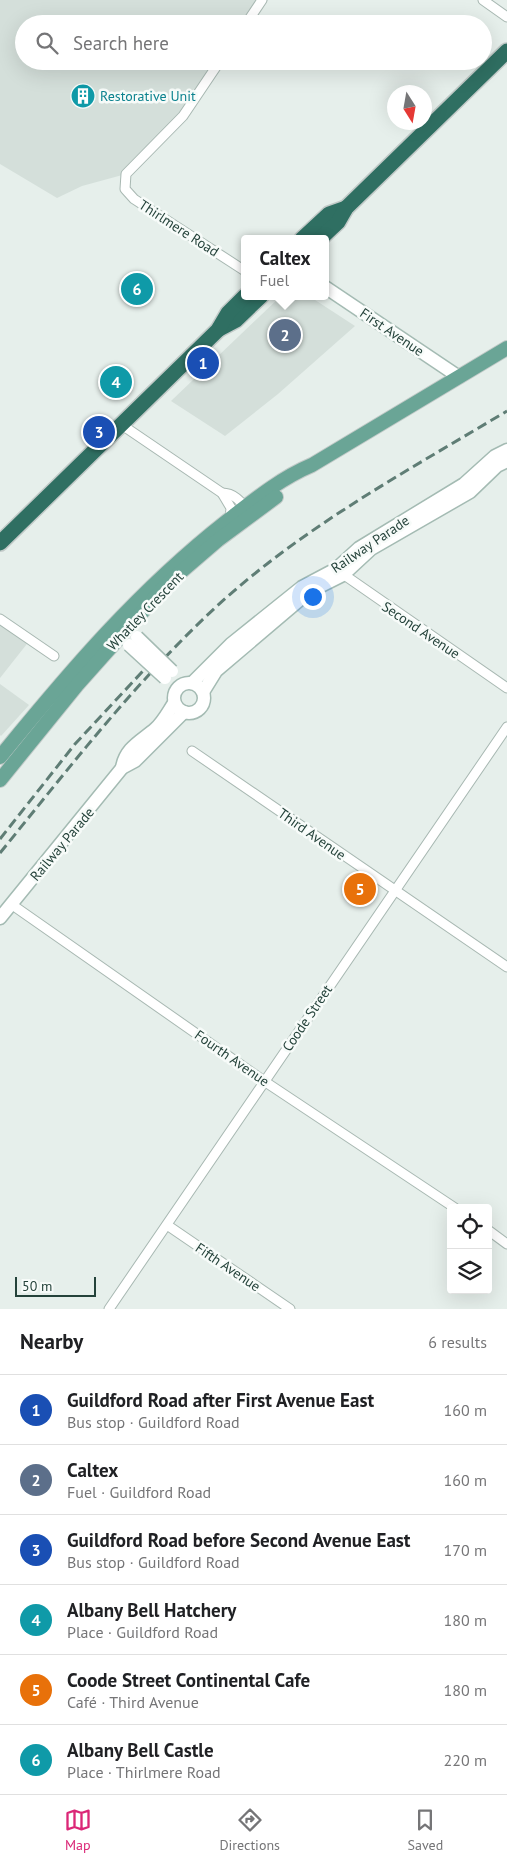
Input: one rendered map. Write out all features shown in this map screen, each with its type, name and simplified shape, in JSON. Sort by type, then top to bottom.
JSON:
[{"type":"highway","points":[[492,66],[507,51]]},
{"type":"highway","points":[[324,235],[338,222],[346,208],[488,70]]},
{"type":"highway","points":[[306,235],[329,214],[346,208]]},
{"type":"highway","points":[[0,543],[218,330],[236,320],[252,300]]},
{"type":"main road","name":"Whatley Crescent","points":[[0,757],[123,632],[168,583],[245,513],[292,474],[312,465],[507,348]]},
{"type":"main road","name":"Whatley Crescent","points":[[0,780],[123,632],[166,571],[230,519],[245,513]]},
{"type":"street","points":[[252,15],[262,0]]},
{"type":"street","points":[[483,0],[507,16]]},
{"type":"street","name":"Thirlmere Road","points":[[214,70],[183,116],[126,174],[125,189],[134,199],[241,268]]},
{"type":"street","name":"First Avenue","points":[[329,290],[459,377]]},
{"type":"street","points":[[122,425],[222,493],[231,508],[230,519]]},
{"type":"street","name":"Railway Parade","points":[[189,682],[262,618],[302,587],[340,572],[359,548],[464,484],[495,456],[507,450]]},
{"type":"street","name":"Railway Parade","points":[[203,692],[216,671],[267,625],[309,592],[371,549],[470,492],[497,466],[507,461]]},
{"type":"street","points":[[222,493],[229,493],[245,513]]},
{"type":"street","name":"Second Avenue","points":[[340,572],[507,688]]},
{"type":"street","points":[[0,619],[54,656]]},
{"type":"street","points":[[123,632],[169,675],[189,682],[203,692],[202,706],[194,712],[184,712],[175,696],[169,675]]},
{"type":"street","points":[[175,696],[189,682]]},
{"type":"street","name":"Railway Parade","points":[[122,768],[124,758],[128,752],[154,730],[175,696]]},
{"type":"street","name":"Railway Parade","points":[[0,918],[122,768],[135,761],[184,712]]},
{"type":"street","name":"Coode Street","points":[[109,1309],[507,727]]},
{"type":"street","name":"Third Avenue","points":[[192,752],[507,967]]},
{"type":"street","name":"Fourth Avenue","points":[[12,904],[264,1081],[449,1204]]},
{"type":"street","name":"Fifth Avenue","points":[[166,1225],[290,1309]]},
{"type":"street","points":[[492,1233],[507,1244]]},
{"type":"shaded area","points":[[0,0],[268,0],[257,15],[15,15],[15,70],[216,70],[192,103],[126,174],[82,186],[57,198],[0,164]]},
{"type":"shaded area","points":[[277,300],[315,300],[355,326],[278,394],[225,436],[171,401]]},
{"type":"shaded area","points":[[0,619],[30,640],[0,678]]},
{"type":"shaded area","points":[[0,684],[29,705],[1,736],[0,735]]},
{"type":"railway","points":[[0,853],[78,757],[159,664],[217,606],[250,577],[320,525],[357,501],[507,411]]},
{"type":"railway","points":[[0,839],[75,744],[156,657]]},
{"type":"place","name":"Restorative Unit","points":[[83,96]]},
{"type":"place","name":"Albany Bell Castle","points":[[137,289]]},
{"type":"place","name":"Caltex","points":[[285,335]]},
{"type":"place","name":"Guildford Road after First Avenue East","points":[[203,363]]},
{"type":"place","name":"Albany Bell Hatchery","points":[[116,382]]},
{"type":"place","name":"Guildford Road before Second Avenue East","points":[[99,432]]},
{"type":"place","name":"Coode Street Continental Cafe","points":[[360,889]]}]
